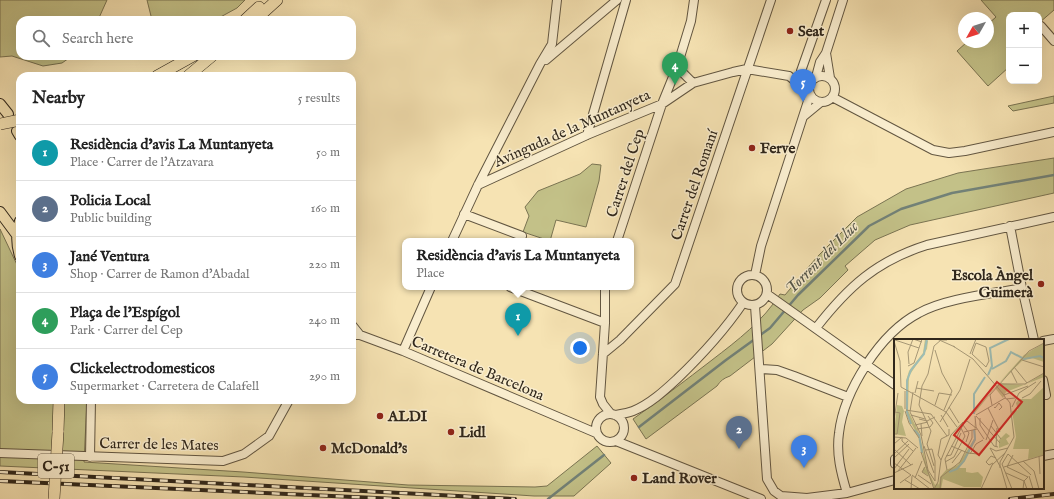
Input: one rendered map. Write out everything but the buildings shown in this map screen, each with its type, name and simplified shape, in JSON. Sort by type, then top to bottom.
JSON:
[{"type":"highway","points":[[249,16],[266,0]]},
{"type":"highway","points":[[259,16],[277,0]]},
{"type":"highway","points":[[164,72],[186,60]]},
{"type":"highway","points":[[193,72],[207,60]]},
{"type":"highway","points":[[0,124],[16,128]]},
{"type":"highway","name":"C-51","points":[[54,499],[59,404]]},
{"type":"main road","points":[[0,104],[8,114]]},
{"type":"main road","points":[[0,212],[16,233]]},
{"type":"street","points":[[453,238],[478,185],[540,64],[552,44],[557,0]]},
{"type":"street","points":[[540,64],[617,0]]},
{"type":"street","points":[[587,135],[626,0]]},
{"type":"street","name":"Carrer del Cep","points":[[618,238],[662,104],[677,67],[690,21],[694,0]]},
{"type":"street","name":"Carrer del Romaní","points":[[603,354],[620,340],[675,284],[771,0]]},
{"type":"street","points":[[821,102],[815,100],[810,93],[790,76],[801,71],[826,0]]},
{"type":"street","points":[[755,275],[761,246],[804,116],[810,93],[810,84],[815,78],[820,62],[826,53],[843,0]]},
{"type":"street","points":[[1042,27],[1054,41]]},
{"type":"street","points":[[804,116],[821,102],[829,100],[832,97],[835,87],[830,78],[826,53]]},
{"type":"street","points":[[677,67],[693,83]]},
{"type":"street","name":"Avinguda de la Muntanyeta","points":[[478,185],[587,135],[662,104],[693,83],[747,69],[790,76]]},
{"type":"street","points":[[801,71],[815,78],[822,76],[830,78]]},
{"type":"street","points":[[832,97],[933,150],[949,153],[966,151],[1054,132]]},
{"type":"street","points":[[464,214],[522,236]]},
{"type":"street","points":[[816,328],[850,288],[877,267],[910,250],[1054,217]]},
{"type":"street","points":[[1010,226],[1034,339]]},
{"type":"street","points":[[755,275],[760,277],[766,284],[767,294],[762,303],[755,306],[743,303],[740,300],[737,291],[739,282],[746,276],[755,275]]},
{"type":"street","points":[[847,493],[841,472],[838,453],[839,433],[848,397],[867,364],[881,346],[900,325],[919,312],[943,303],[1022,288]]},
{"type":"street","points":[[403,351],[430,290]]},
{"type":"street","points":[[518,290],[605,323]]},
{"type":"street","points":[[605,290],[605,323],[600,397],[603,404],[613,414],[621,419],[623,428],[634,446]]},
{"type":"street","points":[[767,294],[894,384]]},
{"type":"street","points":[[585,427],[597,422],[602,416],[632,411],[666,390],[696,361],[722,332],[743,303]]},
{"type":"street","points":[[755,306],[767,479],[770,486],[781,496],[807,498],[847,493],[894,480]]},
{"type":"street","name":"Carretera de Barcelona","points":[[356,335],[403,351],[585,427],[596,433]]},
{"type":"street","points":[[1044,342],[1054,339]]},
{"type":"street","points":[[760,370],[776,370],[848,397]]},
{"type":"street","points":[[1044,383],[1048,394]]},
{"type":"street","points":[[90,457],[91,404]]},
{"type":"street","name":"Carrer de les Mates","points":[[0,453],[10,452],[90,457],[223,461],[244,454],[269,436],[287,404]]},
{"type":"street","points":[[616,441],[621,437],[623,428],[632,411]]},
{"type":"street","points":[[597,422],[596,433],[599,438],[604,441],[616,441],[634,446],[761,499]]},
{"type":"street","points":[[0,446],[10,452]]},
{"type":"street","points":[[1044,456],[1054,454]]},
{"type":"shaded area","points":[[0,0],[107,0],[100,16],[16,16],[16,57],[12,56],[0,57]]},
{"type":"shaded area","points":[[147,0],[245,0],[237,8],[222,16],[151,16]]},
{"type":"shaded area","points":[[981,0],[1054,0],[1054,10],[1042,20],[1042,12],[1006,12],[1006,70],[988,86],[957,51],[960,48],[994,48],[994,19],[996,17],[994,12],[992,12]]},
{"type":"shaded area","points":[[24,60],[66,60],[62,63],[43,66]]},
{"type":"shaded area","points":[[1054,96],[1054,103],[1013,111],[1008,106]]},
{"type":"shaded area","points":[[1054,158],[1054,193],[910,225],[875,240],[845,266],[848,270],[820,298],[803,310],[772,344],[730,376],[722,380],[717,386],[646,439],[633,419],[749,330],[766,313],[780,294],[785,295],[817,257],[857,217],[906,189],[958,173]]},
{"type":"shaded area","points":[[592,164],[601,165],[599,181],[586,227],[556,220],[551,238],[541,238],[523,232],[529,216],[525,207],[538,191],[580,174]]},
{"type":"shaded area","points":[[0,229],[16,263],[16,404],[87,404],[84,462],[243,472],[408,485],[535,487],[547,486],[597,446],[611,463],[574,496],[534,496],[244,477],[0,466]]},
{"type":"waterway","name":"Torrent del Lluc","points":[[759,336],[770,328],[798,295],[869,226],[901,209],[952,193],[1054,175]]},
{"type":"waterway","name":"Torrent del Lluc","points":[[639,427],[755,339]]},
{"type":"waterway","name":"Torrent del Lluc","points":[[548,499],[604,455]]},
{"type":"railway","points":[[0,472],[515,499]]},
{"type":"railway","points":[[0,481],[398,499]]},
{"type":"railway","points":[[1010,499],[1054,494]]},
{"type":"place","name":"Seat","points":[[790,31]]},
{"type":"place","name":"Plaça de l'Espígol","points":[[675,85]]},
{"type":"place","name":"Clickelectrodomesticos","points":[[803,102]]},
{"type":"place","name":"Ferve","points":[[752,148]]},
{"type":"place","name":"Escola Àngel Guimerà","points":[[1041,284]]},
{"type":"place","name":"Residència d'avis La Muntanyeta","points":[[518,336]]},
{"type":"place","name":"ALDI","points":[[380,416]]},
{"type":"place","name":"Lidl","points":[[451,432]]},
{"type":"place","name":"McDonald's","points":[[323,448]]},
{"type":"place","name":"Policia Local","points":[[739,449]]},
{"type":"place","name":"Jané Ventura","points":[[804,468]]},
{"type":"place","name":"Land Rover","points":[[634,478]]}]
